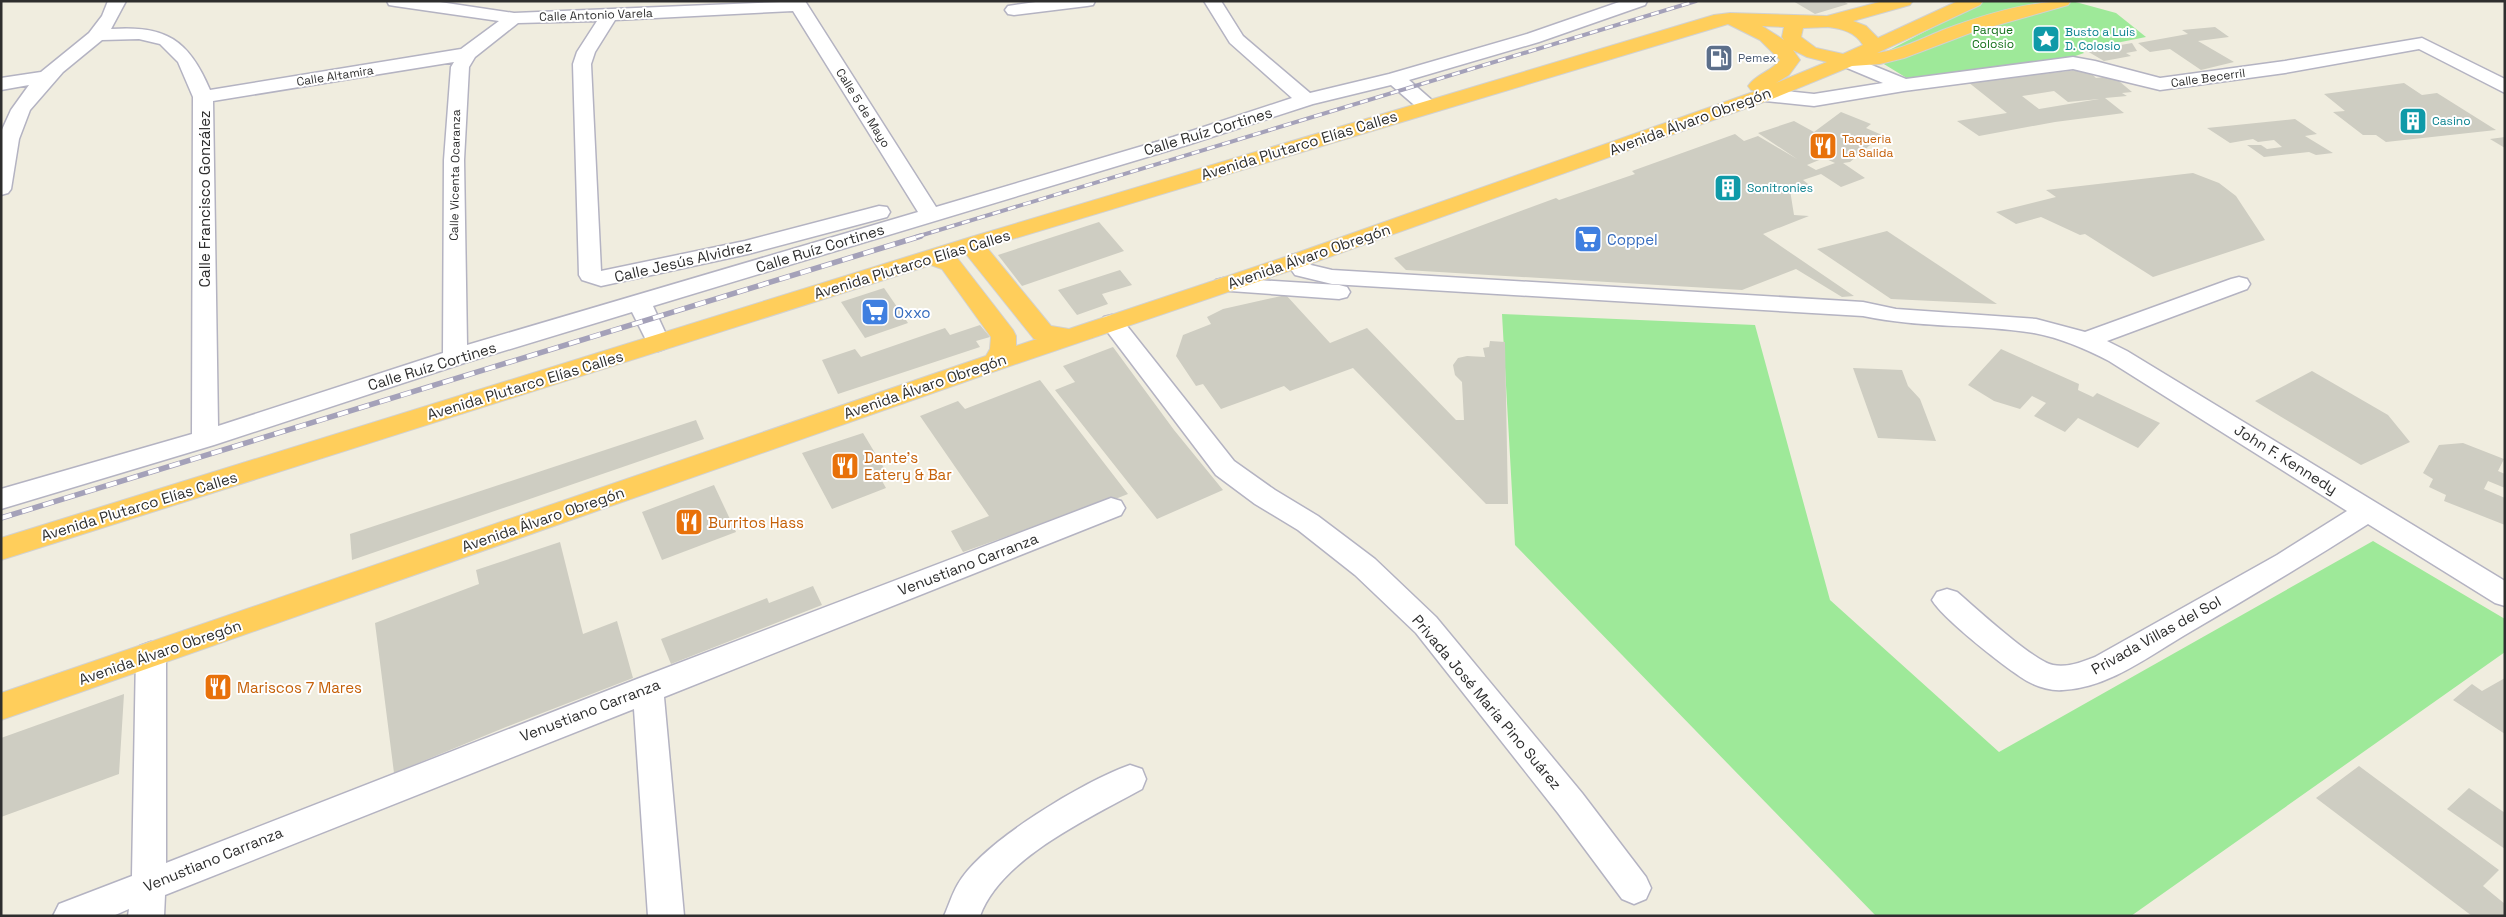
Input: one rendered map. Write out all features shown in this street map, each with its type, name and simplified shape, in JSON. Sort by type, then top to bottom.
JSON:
[{"type":"highway","name":"Avenida Álvaro Obregón","points":[[1,707],[995,362],[1224,286],[1765,95],[1847,61],[1974,1]]},
{"type":"highway","points":[[1829,21],[1894,3]]},
{"type":"highway","points":[[1795,22],[1791,31],[1791,37],[1801,48],[1820,55],[1847,61],[1871,61],[1887,58],[1967,28],[2058,3]]},
{"type":"highway","points":[[1719,110],[1782,71],[1790,60],[1776,44],[1753,29],[1721,19]]},
{"type":"highway","name":"Avenida Plutarco Elías Calles","points":[[1,549],[979,242],[1721,19],[1795,22],[1829,21]]},
{"type":"highway","points":[[1829,21],[1843,23],[1859,30],[1866,35],[1874,47]]},
{"type":"highway","points":[[979,242],[976,249],[978,254],[1044,333],[1073,337]]},
{"type":"highway","points":[[932,257],[942,259],[950,264],[1004,336],[1004,349],[995,362]]},
{"type":"street","points":[[1,189],[11,131],[25,104],[46,77],[99,35],[111,18],[117,1]]},
{"type":"street","name":"Calle Antonio Varela","points":[[395,1],[514,18],[610,15],[678,7],[797,3]]},
{"type":"street","points":[[1014,10],[1087,1]]},
{"type":"street","points":[[1212,1],[1236,38],[1306,100]]},
{"type":"street","name":"Calle Ruíz Cortines","points":[[1,499],[205,439],[455,357],[640,303],[926,208],[1180,141],[1306,100],[1395,78],[1533,38],[1639,1]]},
{"type":"street","name":"Calle 5 de Mayo","points":[[797,3],[926,208]]},
{"type":"street","name":"Calle Jesús Alvidrez","points":[[610,15],[583,59],[581,76],[588,268],[590,275],[594,278],[612,277],[926,208]]},
{"type":"street","points":[[466,54],[514,18]]},
{"type":"street","name":"Calle Francisco González","points":[[99,35],[126,33],[160,36],[182,51],[194,70],[203,97],[205,439]]},
{"type":"street","name":"Calle Becerril","points":[[1765,95],[1814,100],[1904,85],[2073,63],[2092,66],[2149,83],[2182,82],[2422,43],[2505,87]]},
{"type":"street","name":"Calle Altamira","points":[[203,97],[466,54]]},
{"type":"street","name":"Calle Vicenta Ocaranza","points":[[455,357],[454,160],[457,90],[460,67],[466,54]]},
{"type":"street","points":[[1847,61],[1904,85]]},
{"type":"street","points":[[1,84],[46,77]]},
{"type":"street","points":[[1395,78],[1427,106]]},
{"type":"street","points":[[1296,261],[1303,270],[1332,277],[1863,308],[1896,316]]},
{"type":"street","points":[[2086,340],[2239,284]]},
{"type":"street","points":[[1224,286],[1867,321],[1896,316]]},
{"type":"street","points":[[640,303],[658,343]]},
{"type":"street","name":"John F. Kennedy","points":[[1896,316],[2019,324],[2062,332],[2086,340],[2159,380],[2505,595]]},
{"type":"street","name":"Privada José María Pino Suárez","points":[[1112,322],[1225,468],[1265,497],[1308,523],[1365,567],[1426,625],[1570,803],[1634,888]]},
{"type":"street","name":"Venustiano Carranza","points":[[71,916],[148,900],[648,688],[1111,508]]},
{"type":"street","name":"Privada Villas del Sol","points":[[1947,600],[2022,661],[2048,677],[2075,678],[2106,666],[2287,562],[2369,510]]},
{"type":"street","points":[[148,900],[151,654]]},
{"type":"street","points":[[648,688],[666,916]]},
{"type":"street","points":[[962,916],[963,908],[986,872],[1025,840],[1130,779]]},
{"type":"green space","name":"Parque Colosio","points":[[1984,1],[2072,1],[2116,13],[2146,37],[2081,50],[2084,53],[2041,68],[1910,80],[1874,58]]},
{"type":"green space","points":[[1502,314],[1755,325],[1830,600],[1999,752],[2373,541],[2505,619],[2505,652],[2131,916],[1876,916],[1515,545]]},
{"type":"building","points":[[1793,1],[1843,1],[1848,4],[1815,14]]},
{"type":"building","points":[[2215,27],[2229,37],[2198,41],[2234,62],[2201,70],[2170,49],[2150,52],[2138,43],[2188,34],[2182,30]]},
{"type":"building","points":[[2132,43],[2137,51],[2126,53],[2131,56],[2104,61],[2087,51]]},
{"type":"building","points":[[2087,69],[2096,78],[2113,76],[2132,92],[2122,93],[2127,96],[2105,98],[2124,113],[2055,122],[1979,136],[1957,121],[2007,113],[1968,82]],"holes":[[[2054,91],[2068,102],[2099,99],[2039,109],[2022,96]]]},
{"type":"building","name":"Casino","points":[[2404,83],[2422,95],[2437,93],[2496,130],[2386,142],[2376,135],[2363,135],[2333,112],[2345,111],[2324,94]]},
{"type":"building","name":"Coppel","points":[[1841,112],[1871,124],[1866,128],[1882,135],[1850,162],[1843,163],[1865,178],[1841,187],[1821,174],[1803,180],[1812,187],[1790,190],[1794,215],[1809,216],[1763,234],[1854,296],[1842,297],[1796,269],[1742,290],[1406,270],[1394,258],[1556,198],[1559,200],[1635,174],[1632,171],[1735,134],[1744,141],[1758,136],[1797,159],[1758,133],[1794,121],[1814,132]],"holes":[[[1824,158],[1835,163],[1816,170],[1807,165]]]},
{"type":"building","points":[[2295,119],[2317,134],[2305,136],[2333,153],[2316,155],[2309,152],[2264,157],[2247,145],[2261,145],[2267,149],[2282,147],[2274,140],[2258,142],[2253,139],[2230,143],[2207,128]]},
{"type":"building","points":[[2505,137],[2505,148],[2490,139]]},
{"type":"building","points":[[2193,173],[2219,183],[2236,196],[2265,240],[2153,277],[2085,234],[2080,235],[2041,217],[2016,224],[1996,212],[2056,197],[2046,190]]},
{"type":"building","points":[[1099,222],[1124,251],[1022,286],[998,255]]},
{"type":"building","points":[[1887,231],[1997,304],[1891,299],[1817,249]]},
{"type":"building","points":[[1120,270],[1132,285],[1102,294],[1108,304],[1077,315],[1058,290]]},
{"type":"building","name":"Oxxo","points":[[884,288],[908,323],[865,338],[841,302]]},
{"type":"building","points":[[1286,295],[1330,343],[1367,328],[1456,420],[1464,420],[1462,382],[1455,375],[1453,365],[1458,358],[1467,356],[1485,357],[1483,348],[1489,347],[1490,341],[1505,342],[1508,504],[1486,504],[1353,368],[1290,391],[1284,386],[1221,409],[1203,384],[1196,386],[1176,356],[1183,335],[1211,324],[1207,317],[1223,309]]},
{"type":"building","points":[[980,325],[990,337],[976,341],[980,347],[838,394],[822,360],[855,349],[861,357],[945,328],[950,335]]},
{"type":"building","points":[[1113,347],[1174,430],[1223,490],[1157,519],[1055,390],[1075,382],[1063,366]]},
{"type":"building","points":[[2001,349],[2079,384],[2078,390],[2093,397],[2097,393],[2160,423],[2138,448],[2078,418],[2065,432],[2034,416],[2046,403],[2032,396],[2020,409],[1994,401],[1968,385]]},
{"type":"building","points":[[1853,368],[1902,370],[1908,386],[1920,399],[1936,441],[1878,438]]},
{"type":"building","points":[[2312,371],[2388,415],[2410,442],[2361,465],[2255,401]]},
{"type":"building","points":[[1040,380],[1128,494],[1044,527],[1042,524],[963,552],[951,531],[989,516],[920,416],[958,401],[965,409]]},
{"type":"building","points":[[696,420],[704,439],[352,560],[350,534]]},
{"type":"building","name":"Dante's Eatery & Bar","points":[[863,433],[890,478],[882,481],[886,488],[832,509],[802,453]]},
{"type":"building","points":[[2463,443],[2504,459],[2498,471],[2505,474],[2505,488],[2488,481],[2484,489],[2505,498],[2505,525],[2444,501],[2446,495],[2429,487],[2433,479],[2423,473],[2439,445]]},
{"type":"building","name":"Burritos Hass","points":[[714,485],[736,532],[662,560],[642,512]]},
{"type":"building","points":[[560,542],[583,634],[617,621],[633,678],[394,773],[375,623],[479,584],[476,570]]},
{"type":"building","points":[[813,586],[822,605],[671,664],[661,639],[767,598],[769,603]]},
{"type":"building","points":[[2505,678],[2505,734],[2453,700],[2472,684],[2482,691]]},
{"type":"building","points":[[124,694],[119,774],[1,817],[1,738]]},
{"type":"building","points":[[2359,766],[2499,870],[2483,886],[2505,904],[2505,916],[2472,916],[2316,798]]},
{"type":"building","points":[[2469,788],[2505,813],[2505,849],[2447,809]]},
{"type":"railway","points":[[916,237],[1696,1]]},
{"type":"railway","points":[[1,518],[921,236]]},
{"type":"place","name":"Busto a Luis D. Colosio","points":[[2046,39]]},
{"type":"place","name":"Pemex","points":[[1719,58]]},
{"type":"place","name":"Casino","points":[[2413,121]]},
{"type":"place","name":"Taqueria La Salida","points":[[1823,146]]},
{"type":"place","name":"Sonitronies","points":[[1728,188]]},
{"type":"place","name":"Coppel","points":[[1588,239]]},
{"type":"place","name":"Oxxo","points":[[875,312]]},
{"type":"place","name":"Dante's Eatery & Bar","points":[[845,466]]},
{"type":"place","name":"Burritos Hass","points":[[689,522]]},
{"type":"place","name":"Mariscos 7 Mares","points":[[218,687]]}]
